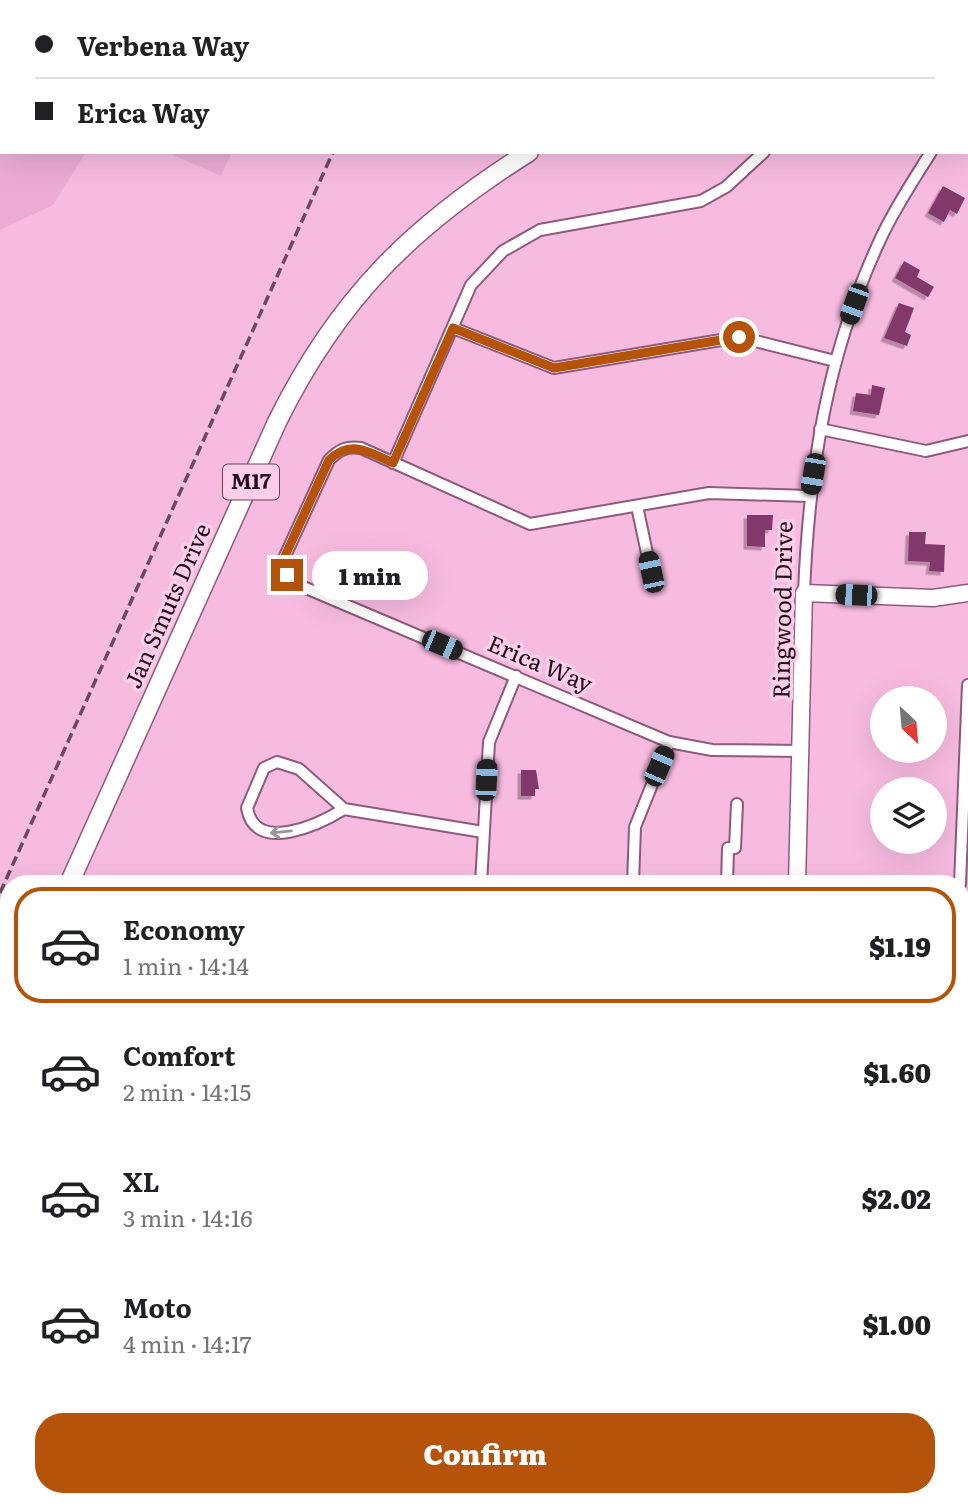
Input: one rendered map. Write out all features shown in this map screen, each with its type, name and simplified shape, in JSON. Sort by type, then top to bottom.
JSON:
[{"type":"main road","name":"Jan Smuts Drive","points":[[73,875],[278,422],[311,359],[353,300],[411,238],[456,201],[526,154]]},
{"type":"street","points":[[762,154],[726,187],[701,201],[540,230],[520,239],[485,267],[471,285],[393,463],[530,524],[719,492],[809,496]]},
{"type":"street","name":"Ringwood Drive","points":[[797,875],[804,593],[809,496],[820,429],[835,361],[880,239],[930,154]]},
{"type":"street","points":[[453,328],[554,368],[739,337],[835,361]]},
{"type":"street","points":[[820,429],[926,450],[968,441]]},
{"type":"street","name":"Erica Way","points":[[393,463],[361,448],[339,450],[329,460],[285,556],[287,575],[294,583],[669,742],[712,750],[802,751]]},
{"type":"street","points":[[637,506],[651,572]]},
{"type":"street","points":[[804,593],[933,598],[968,593]]},
{"type":"street","points":[[481,875],[489,742],[516,676]]},
{"type":"street","points":[[960,875],[968,685]]},
{"type":"street","points":[[633,875],[635,827],[669,742]]},
{"type":"street","points":[[344,809],[310,827],[270,833],[253,824],[247,808],[264,768],[277,762],[299,769],[344,809],[483,832]]},
{"type":"street","points":[[727,875],[728,848],[735,848],[737,804]]},
{"type":"shaded area","points":[[0,154],[85,154],[53,205],[0,230]]},
{"type":"shaded area","points":[[171,154],[231,154],[221,176]]},
{"type":"building","points":[[943,186],[965,198],[957,214],[950,210],[944,222],[928,213]]},
{"type":"building","points":[[904,261],[920,270],[917,277],[934,287],[928,297],[895,278]]},
{"type":"building","points":[[899,303],[914,308],[905,332],[911,335],[907,346],[884,338]]},
{"type":"building","points":[[872,385],[885,388],[879,415],[853,411],[856,393],[871,395]]},
{"type":"building","points":[[747,515],[773,515],[772,530],[765,530],[765,547],[747,546]]},
{"type":"building","points":[[909,532],[926,532],[925,544],[945,545],[944,572],[929,571],[930,562],[908,561]]},
{"type":"building","points":[[521,770],[536,770],[539,789],[535,789],[535,796],[521,796]]},
{"type":"railway","points":[[8,875],[332,154]]},
{"type":"route","points":[[287,575],[284,567],[285,556],[329,460],[339,450],[350,447],[361,448],[393,463],[453,328],[554,368],[567,368],[739,337]]}]
